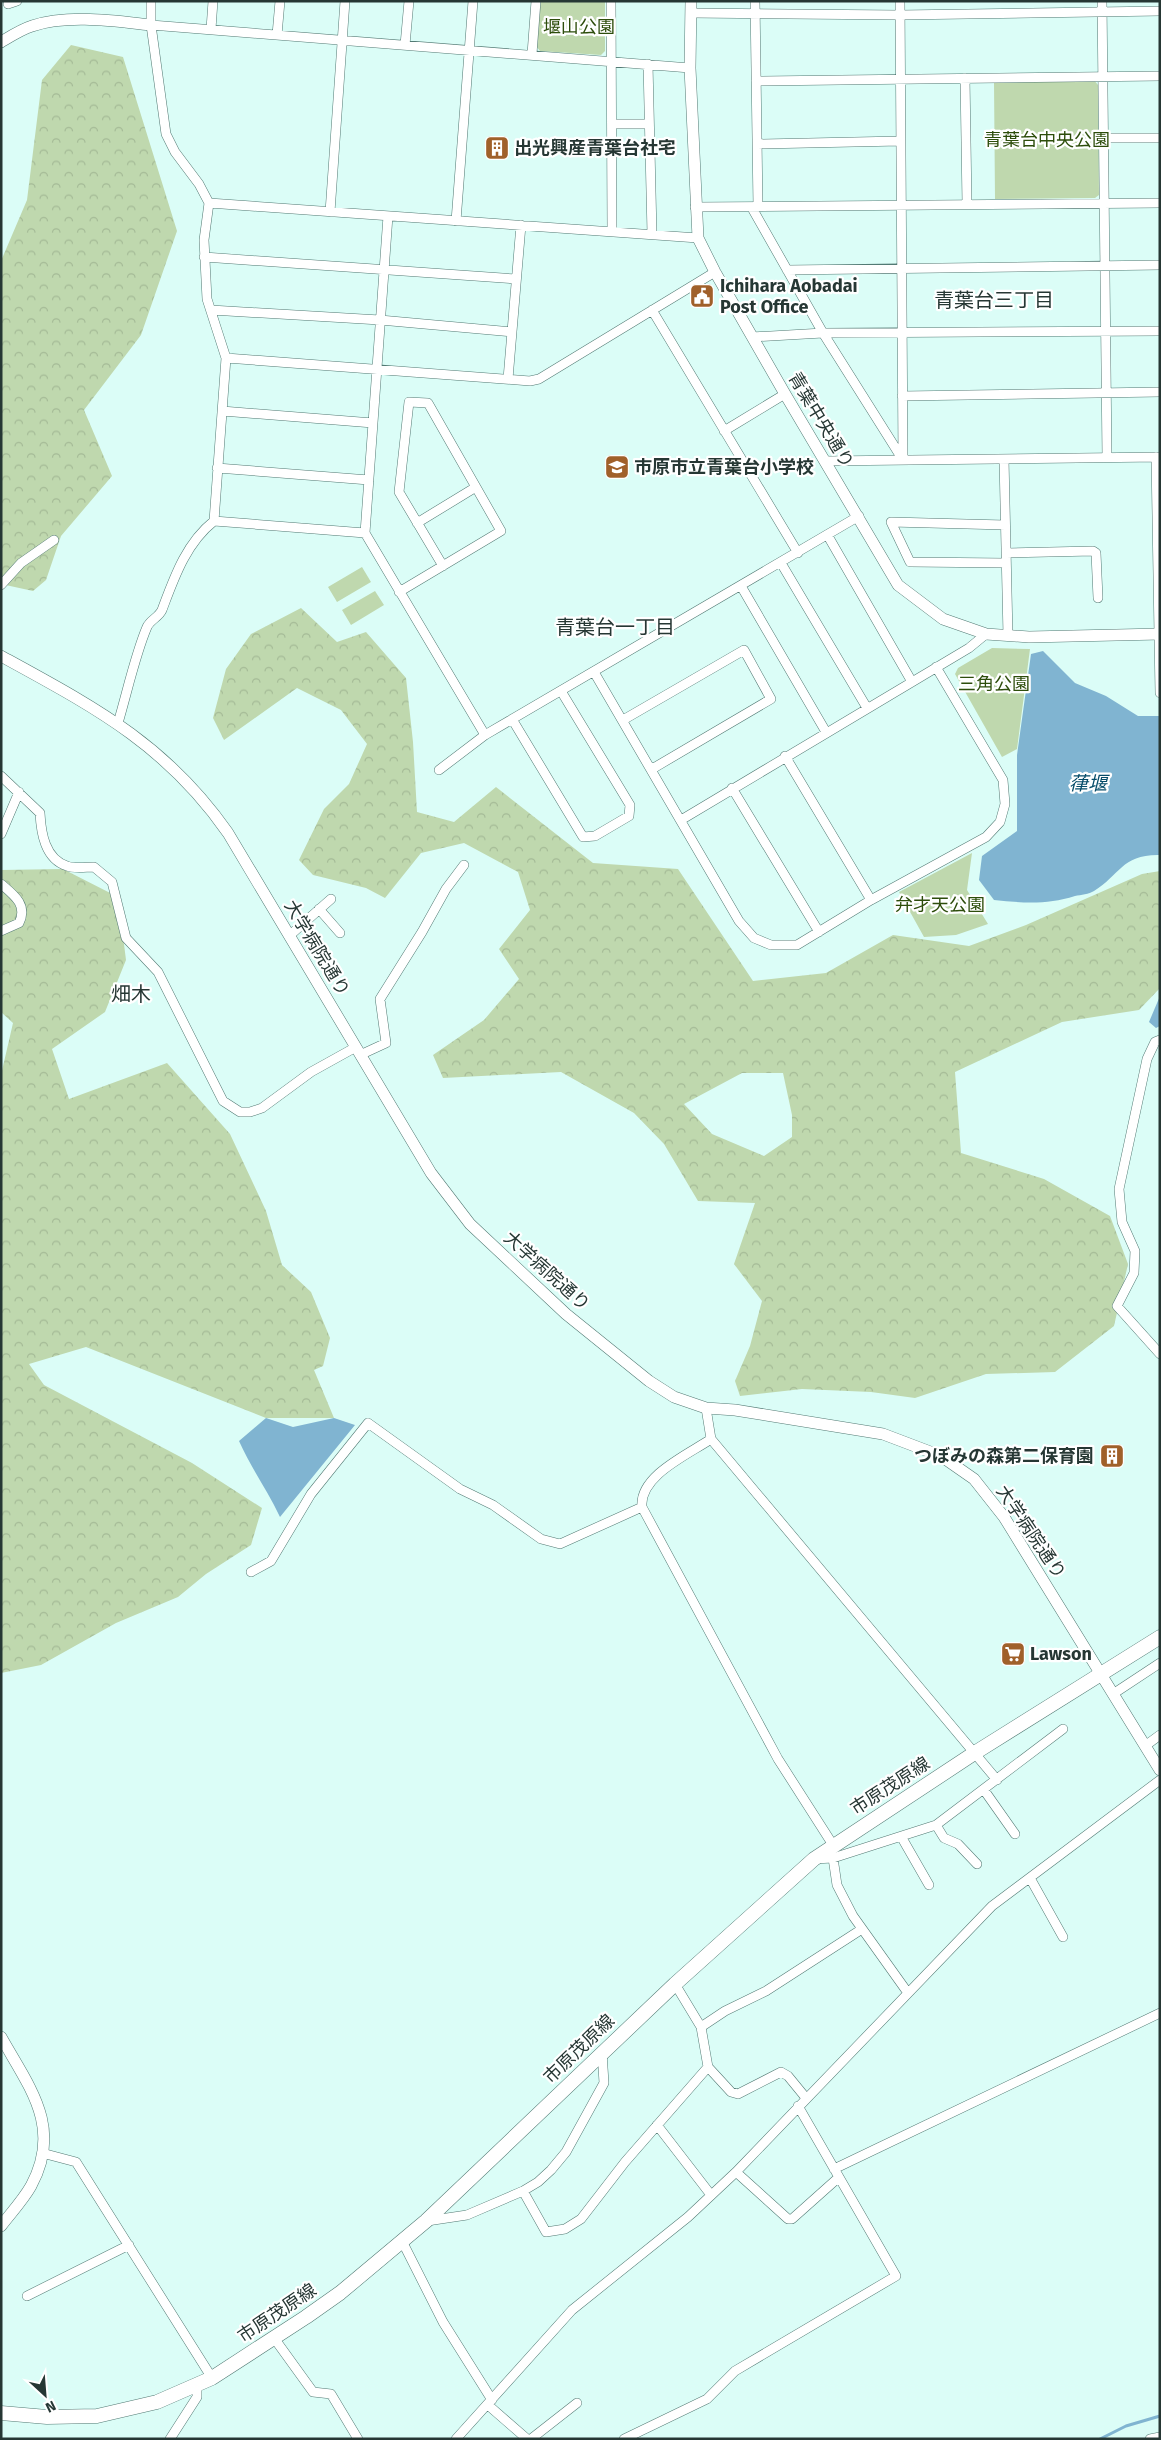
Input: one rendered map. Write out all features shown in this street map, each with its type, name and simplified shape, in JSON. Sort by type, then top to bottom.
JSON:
[{"type":"main road","name":"市原茂原線","points":[[1,2413],[47,2417],[97,2416],[157,2402],[212,2378],[274,2338],[340,2293],[426,2221],[602,2052],[814,1859],[833,1852],[973,1754],[1160,1637]]},
{"type":"street","points":[[151,1],[150,25],[166,134],[175,152],[199,184],[209,204],[204,257],[208,299],[226,358],[214,522]]},
{"type":"street","points":[[211,30],[213,1]]},
{"type":"street","points":[[277,35],[280,1]]},
{"type":"street","points":[[330,212],[345,1]]},
{"type":"street","points":[[405,45],[409,1]]},
{"type":"street","points":[[456,221],[472,1]]},
{"type":"street","points":[[532,54],[536,1]]},
{"type":"street","points":[[611,1],[612,232]]},
{"type":"street","name":"青葉中央通り","points":[[691,1],[690,68],[698,238],[714,272],[898,585],[943,619],[986,634],[1008,636],[1159,634]]},
{"type":"street","points":[[755,1],[758,144],[755,207],[787,270],[823,333],[903,460]]},
{"type":"street","points":[[900,1],[903,460]]},
{"type":"street","points":[[1102,1],[1107,457]]},
{"type":"street","points":[[691,13],[900,15],[1160,12]]},
{"type":"street","points":[[1,42],[32,26],[63,20],[101,20],[690,68]]},
{"type":"street","points":[[648,64],[652,234]]},
{"type":"street","points":[[756,81],[1160,76]]},
{"type":"street","points":[[965,78],[968,204]]},
{"type":"street","points":[[612,124],[649,124]]},
{"type":"street","points":[[1103,138],[1160,138]]},
{"type":"street","points":[[758,144],[900,141]]},
{"type":"street","points":[[696,207],[1160,203]]},
{"type":"street","points":[[209,204],[698,238]]},
{"type":"street","points":[[388,216],[365,534],[485,735]]},
{"type":"street","points":[[508,379],[521,225]]},
{"type":"street","points":[[204,257],[516,280]]},
{"type":"street","points":[[787,270],[1160,265]]},
{"type":"street","points":[[226,358],[377,371],[530,381],[538,379],[714,272]]},
{"type":"street","points":[[211,310],[380,320],[512,332]]},
{"type":"street","points":[[652,310],[798,554]]},
{"type":"street","points":[[752,337],[823,333],[1160,331]]},
{"type":"street","points":[[902,396],[1160,392]]},
{"type":"street","points":[[724,431],[785,394]]},
{"type":"street","points":[[400,592],[501,531],[428,403],[409,402],[399,492],[443,566]]},
{"type":"street","points":[[222,411],[373,423]]},
{"type":"street","points":[[825,461],[1158,457],[1160,693]]},
{"type":"street","points":[[1004,459],[1008,636]]},
{"type":"street","points":[[217,468],[369,480]]},
{"type":"street","points":[[417,523],[476,487]]},
{"type":"street","points":[[439,770],[485,735],[798,554],[859,516]]},
{"type":"street","points":[[118,723],[147,625],[161,612],[168,590],[185,556],[203,530],[214,522],[365,534]]},
{"type":"street","points":[[1005,525],[892,522],[910,562],[1006,563]]},
{"type":"street","points":[[828,536],[912,682]]},
{"type":"street","points":[[1,585],[22,563],[54,540]]},
{"type":"street","points":[[1006,553],[1093,551],[1096,553],[1098,598]]},
{"type":"street","points":[[781,563],[867,708]]},
{"type":"street","points":[[741,586],[826,732]]},
{"type":"street","points":[[681,820],[785,756],[969,648],[986,634]]},
{"type":"street","points":[[623,720],[744,650],[771,699],[652,769]]},
{"type":"street","name":"大学病院通り","points":[[1,656],[90,705],[118,723],[164,758],[209,805],[228,833],[431,1173],[470,1224],[566,1314],[649,1381],[674,1397],[706,1408],[735,1410],[883,1434],[941,1456],[974,1479],[1004,1517],[1160,1770]]},
{"type":"street","points":[[594,672],[739,921],[754,938],[771,945],[797,945],[871,900],[986,837],[1000,822],[1006,804],[1003,780],[936,668]]},
{"type":"street","points":[[512,719],[583,837],[595,836],[629,816],[630,805],[561,691]]},
{"type":"street","points":[[785,756],[871,900]]},
{"type":"street","points":[[1,776],[40,813],[41,832],[54,860],[68,867],[94,866],[112,882],[126,938],[158,972],[223,1101],[233,1109],[247,1112],[262,1108],[311,1072],[358,1051],[386,1043],[380,999],[422,932],[446,889],[464,865]]},
{"type":"street","points":[[732,788],[819,932]]},
{"type":"street","points":[[1,834],[19,792]]},
{"type":"street","points":[[1,884],[20,901],[24,914],[19,923],[1,931]]},
{"type":"street","points":[[289,936],[331,899]]},
{"type":"street","points":[[319,909],[340,933]]},
{"type":"street","points":[[1160,1040],[1155,1042],[1147,1059],[1120,1189],[1122,1222],[1135,1251],[1134,1273],[1117,1306],[1160,1354]]},
{"type":"street","points":[[706,1408],[711,1439],[973,1754],[997,1780]]},
{"type":"street","points":[[251,1572],[271,1561],[311,1494],[368,1423],[460,1489],[493,1505],[541,1539],[560,1544],[642,1508]]},
{"type":"street","points":[[711,1439],[657,1475],[647,1485],[641,1497],[642,1508],[778,1759],[833,1852],[837,1884],[862,1929],[908,1993]]},
{"type":"street","points":[[1113,1694],[1160,1663]]},
{"type":"street","points":[[833,1852],[902,1838],[936,1825],[1063,1730]]},
{"type":"street","points":[[1145,1746],[1160,1735]]},
{"type":"street","points":[[456,2439],[572,2310],[688,2217],[736,2172],[992,1906],[1160,1780]]},
{"type":"street","points":[[984,1790],[1015,1834]]},
{"type":"street","points":[[936,1825],[944,1838],[958,1844],[977,1864]]},
{"type":"street","points":[[902,1838],[929,1885]]},
{"type":"street","points":[[1030,1878],[1063,1937]]},
{"type":"street","points":[[701,2026],[766,1991],[862,1929]]},
{"type":"street","points":[[675,1984],[701,2026],[708,2067],[731,2092],[738,2094],[781,2072],[788,2076],[806,2098]]},
{"type":"street","points":[[834,2169],[1160,2013]]},
{"type":"street","points":[[1,2037],[34,2093],[43,2129],[42,2153],[30,2187],[1,2226]]},
{"type":"street","points":[[426,2221],[467,2215],[538,2182],[566,2152],[604,2083],[605,2067],[602,2052]]},
{"type":"street","points":[[523,2190],[546,2232],[565,2230],[581,2219],[625,2162],[708,2067]]},
{"type":"street","points":[[624,2439],[707,2399],[735,2371],[896,2276],[798,2106]]},
{"type":"street","points":[[657,2125],[710,2196]]},
{"type":"street","points":[[42,2153],[76,2162],[212,2378]]},
{"type":"street","points":[[736,2172],[788,2219],[792,2219],[838,2178]]},
{"type":"street","points":[[402,2241],[443,2322],[490,2403],[527,2439]]},
{"type":"street","points":[[27,2296],[129,2245]]},
{"type":"street","points":[[274,2338],[313,2392],[331,2394],[358,2439]]},
{"type":"street","points":[[170,2439],[197,2397],[197,2386]]},
{"type":"street","points":[[531,2439],[577,2403]]},
{"type":"street","points":[[1150,2439],[1160,2437]]},
{"type":"green space","name":"堰山公園","points":[[540,1],[605,1],[605,51],[601,55],[540,51],[536,46]]},
{"type":"green space","points":[[71,45],[123,57],[177,231],[141,335],[84,410],[112,476],[61,536],[46,580],[33,591],[1,584],[1,261],[27,200],[42,80]]},
{"type":"green space","name":"青葉台中央公園","points":[[1094,80],[1098,85],[1099,195],[1095,198],[995,199],[994,83]]},
{"type":"green space","points":[[362,567],[371,582],[337,602],[328,587]]},
{"type":"green space","points":[[375,591],[384,605],[351,625],[342,610]]},
{"type":"green space","points":[[301,608],[337,642],[366,632],[406,678],[413,742],[417,812],[454,822],[496,787],[593,863],[678,869],[753,981],[826,973],[893,935],[969,946],[1026,925],[1142,874],[1160,871],[1160,988],[1139,1010],[1062,1022],[955,1072],[961,1153],[1044,1179],[1110,1216],[1128,1264],[1114,1326],[1055,1372],[986,1374],[915,1398],[871,1392],[802,1389],[740,1396],[735,1381],[750,1346],[762,1301],[734,1264],[755,1203],[698,1201],[664,1144],[634,1113],[561,1072],[443,1078],[433,1055],[484,1020],[519,979],[499,949],[530,910],[518,872],[464,843],[421,853],[385,898],[366,888],[313,875],[299,860],[324,809],[349,784],[367,744],[341,710],[297,688],[224,740],[213,718],[226,669],[251,634]],"holes":[[[742,1073],[783,1073],[792,1115],[792,1137],[764,1156],[712,1134],[684,1104]]]},
{"type":"green space","name":"三角公園","points":[[992,648],[1030,649],[1017,749],[1002,757],[955,674],[958,668]]},
{"type":"green space","name":"弁才天公園","points":[[972,853],[967,890],[988,924],[956,935],[924,937],[899,892]]},
{"type":"green space","points":[[63,869],[118,897],[126,960],[105,1012],[52,1049],[69,1099],[167,1063],[230,1134],[266,1211],[282,1265],[311,1292],[330,1338],[323,1366],[314,1370],[334,1418],[266,1418],[86,1347],[29,1364],[44,1385],[192,1463],[262,1508],[251,1545],[206,1574],[178,1597],[116,1623],[41,1665],[1,1673],[1,1075],[13,1023],[1,1012],[1,870]]},
{"type":"water","name":"葎堰","points":[[1043,651],[1075,683],[1106,696],[1138,716],[1160,716],[1160,855],[1137,858],[1129,862],[1103,885],[1087,894],[1045,902],[994,900],[979,880],[982,856],[1017,831],[1017,755],[1031,654]]},
{"type":"water","points":[[1160,996],[1160,1026],[1156,1028],[1149,1022]]},
{"type":"water","points":[[266,1418],[293,1427],[334,1418],[355,1425],[280,1517],[239,1441]]},
{"type":"waterway","points":[[1100,2439],[1126,2426],[1160,2416]]},
{"type":"place","name":"出光興産青葉台社宅","points":[[497,148]]},
{"type":"place","name":"Ichihara Aobadai Post Office","points":[[702,296]]},
{"type":"place","name":"市原市立青葉台小学校","points":[[617,467]]},
{"type":"place","name":"つぼみの森第二保育園","points":[[1112,1456]]},
{"type":"place","name":"Lawson","points":[[1013,1654]]},
{"type":"district","name":"青葉台三丁目","points":[[994,300]]},
{"type":"district","name":"青葉台一丁目","points":[[615,627]]},
{"type":"district","name":"畑木","points":[[131,994]]}]
